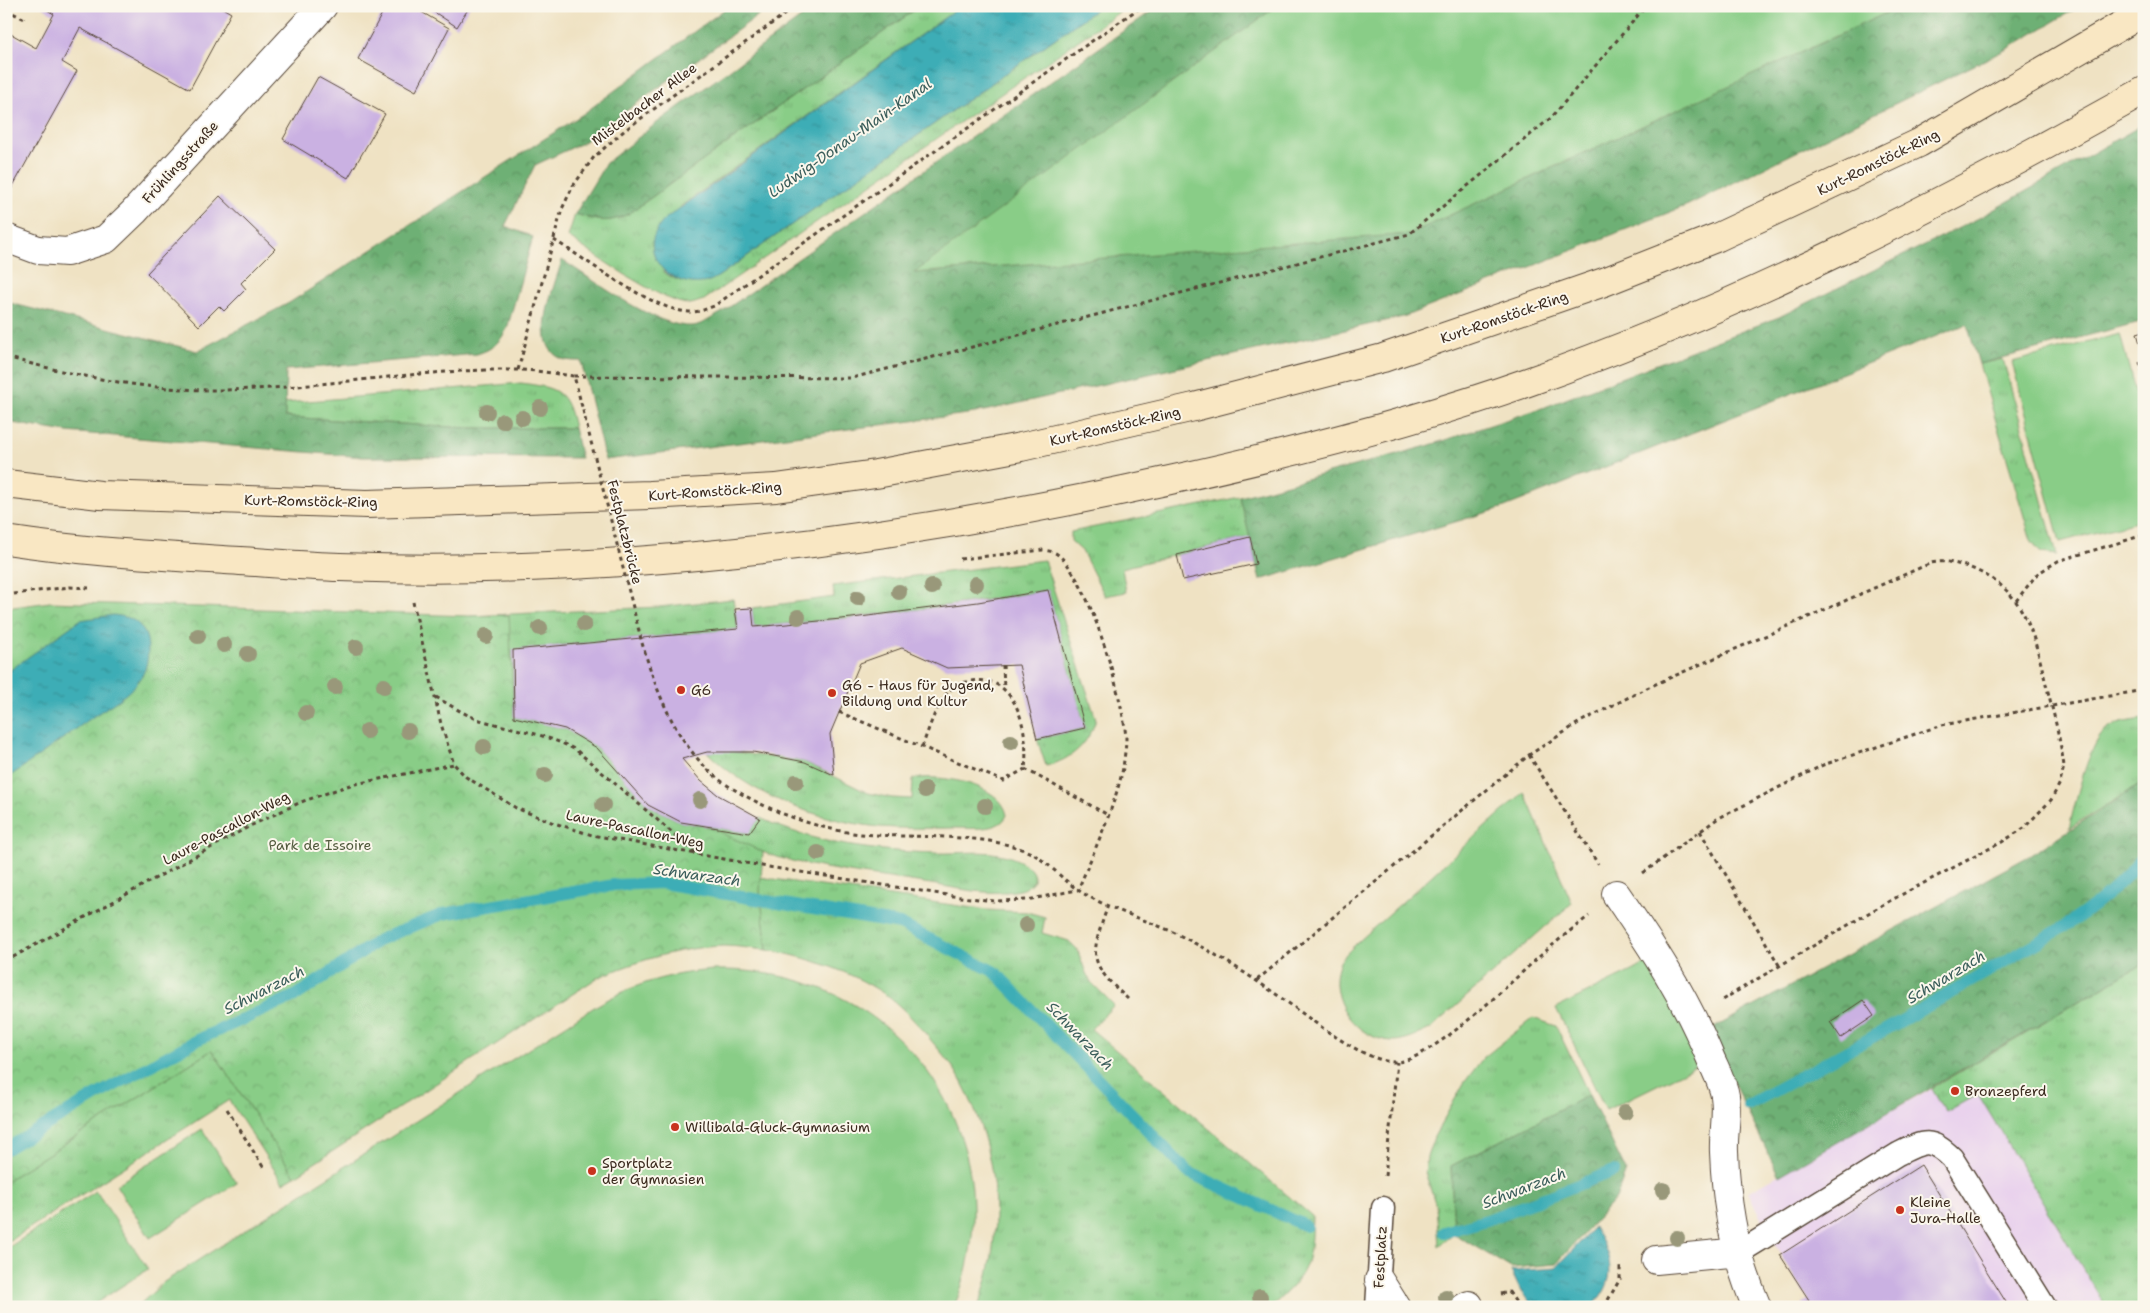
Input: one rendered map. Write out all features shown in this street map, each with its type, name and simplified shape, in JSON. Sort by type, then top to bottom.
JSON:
[{"type":"main road","name":"Kurt-Romstöck-Ring","points":[[6,484],[100,495],[368,504],[650,496],[776,488],[876,474],[1021,447],[1194,407],[1383,358],[1604,282],[1727,233],[1919,143],[2144,12]]},
{"type":"main road","points":[[6,540],[140,556],[342,567],[470,568],[686,557],[813,544],[1065,504],[1262,460],[1401,422],[1526,383],[1766,286],[2018,162],[2144,91]]},
{"type":"street","name":"Frühlingsstraße","points":[[6,238],[38,250],[67,252],[106,239],[134,212],[323,6]]},
{"type":"street","points":[[1616,894],[1670,974],[1694,1017],[1725,1094],[1727,1119],[1724,1149],[1725,1189],[1752,1303]]},
{"type":"street","points":[[1656,1260],[1740,1252]]},
{"type":"street","points":[[1378,1294],[1396,1307]]},
{"type":"lane","points":[[1740,1252],[1898,1154],[1917,1144],[1928,1142],[1941,1147],[1952,1158],[2045,1307]]},
{"type":"lane","name":"Festplatz","points":[[1378,1294],[1383,1208]]},
{"type":"path","name":"Mistelbacher Allee","points":[[518,370],[562,209],[573,186],[594,157],[625,130],[796,6]]},
{"type":"path","points":[[554,240],[646,297],[674,309],[701,311],[714,306],[1142,6]]},
{"type":"path","points":[[6,357],[58,371],[133,385],[215,390],[319,385],[438,373],[518,370],[574,376],[852,378],[1410,234],[1552,117],[1646,6]]},
{"type":"path","points":[[6,10],[27,20]]},
{"type":"path","points":[[2140,362],[2144,376]]},
{"type":"path","name":"Festplatzbrücke","points":[[574,376],[642,644],[664,706],[680,733],[703,765],[723,782],[780,812],[838,830],[861,834],[988,841],[1013,846],[1046,862],[1078,890]]},
{"type":"path","points":[[2016,601],[2037,574],[2058,561],[2144,535]]},
{"type":"path","points":[[952,560],[1043,550],[1056,553],[1069,568],[1095,619],[1107,650],[1122,706],[1126,739],[1122,768],[1108,815],[1078,890]]},
{"type":"path","points":[[1257,980],[1529,755],[1580,722],[1648,687],[1931,563],[1943,560],[1984,573],[2004,587],[2016,601],[2034,635],[2061,746],[2064,766],[2060,783],[2051,800],[2035,818],[2002,842],[1882,905],[1694,1017]]},
{"type":"path","points":[[6,595],[70,587],[96,588]]},
{"type":"path","points":[[627,598],[636,597]]},
{"type":"path","points":[[403,601],[422,602]]},
{"type":"path","points":[[412,602],[447,750],[454,764]]},
{"type":"path","points":[[1002,665],[1004,690]]},
{"type":"path","points":[[922,747],[939,705],[949,691],[958,684],[986,680],[1004,690],[1018,708],[1023,723],[1026,743],[1025,769]]},
{"type":"path","points":[[435,697],[478,719],[555,738],[576,750],[698,855]]},
{"type":"path","points":[[839,712],[1003,781],[1025,769]]},
{"type":"path","points":[[1529,755],[1616,894]]},
{"type":"path","name":"Laure-Pascallon-Weg","points":[[6,961],[250,826],[301,802],[350,785],[454,764],[466,777],[516,808],[592,835],[698,855],[994,901],[1027,900],[1078,890]]},
{"type":"path","points":[[1025,769],[1108,815]]},
{"type":"path","points":[[1700,831],[1779,965]]},
{"type":"path","points":[[1108,905],[1095,944],[1094,956],[1106,980],[1128,999]]},
{"type":"path","points":[[1383,1208],[1397,1062]]},
{"type":"path","points":[[227,1109],[265,1170]]},
{"type":"path","points":[[1604,1307],[1614,1293],[1620,1279],[1620,1263]]},
{"type":"path","points":[[1509,1292],[1519,1307]]},
{"type":"shaded area","points":[[1932,1088],[1946,1112],[1978,1093],[2106,1307],[1800,1307],[1809,1300],[1769,1235],[1748,1192]]},
{"type":"green space","points":[[729,6],[771,6],[582,143],[535,165],[505,226],[533,237],[507,329],[495,345],[477,354],[286,370],[285,417],[469,428],[574,428],[581,458],[363,457],[67,432],[6,422],[6,302],[197,351],[289,303],[583,114]]},
{"type":"green space","points":[[817,6],[920,6],[628,214],[613,219],[596,220],[575,214],[606,163],[658,122]]},
{"type":"green space","points":[[920,6],[961,6],[681,206],[663,271],[676,279],[690,282],[705,281],[719,276],[1101,6],[1128,6],[704,300],[689,304],[663,296],[568,237],[575,214],[596,220],[607,220],[628,214]]},
{"type":"green space","points":[[1159,6],[1277,6],[915,273],[1409,234],[1901,6],[2080,6],[2009,48],[1688,205],[1403,317],[975,413],[605,460],[581,361],[562,359],[552,352],[547,341],[545,328],[547,314],[562,260],[644,312],[678,325],[693,326],[700,324],[721,313]]},
{"type":"green space","points":[[1277,6],[1901,6],[1409,234],[914,273]]},
{"type":"green space","points":[[2144,124],[2144,321],[1979,364],[1967,324],[1502,508],[1260,580],[1240,497],[1427,446],[1545,407],[1779,317],[1979,218]]},
{"type":"green space","points":[[2120,334],[2144,424],[2144,520],[2060,542],[2012,362]]},
{"type":"green space","points":[[2003,359],[2057,555],[2041,553],[2031,540],[1979,364]]},
{"type":"green space","points":[[521,383],[552,389],[558,393],[568,406],[574,428],[469,428],[284,417],[285,403]]},
{"type":"green space","points":[[1240,497],[1250,537],[1122,568],[1126,592],[1105,596],[1082,551],[1071,541],[1071,532]]},
{"type":"green space","points":[[1044,560],[1096,719],[1089,736],[1078,750],[1063,760],[1046,766],[1037,739],[1085,728],[1048,590],[901,612],[754,627],[752,608],[834,597],[833,586]]},
{"type":"green space","points":[[733,599],[738,629],[513,650],[514,717],[470,616],[659,607]]},
{"type":"green space","name":"Park de Issoire","points":[[50,602],[470,616],[509,615],[514,717],[565,729],[597,748],[648,805],[681,822],[706,826],[763,852],[760,891],[767,950],[735,946],[691,949],[659,956],[597,978],[295,1176],[212,1050],[6,1181],[6,608]]},
{"type":"green space","points":[[2144,719],[2144,782],[2069,828],[2082,777],[2098,740],[2104,732],[2113,726],[2123,722]]},
{"type":"green space","points":[[729,751],[805,762],[868,793],[892,798],[912,799],[913,779],[937,778],[967,783],[993,795],[1002,804],[1007,815],[998,824],[984,828],[879,827],[832,819],[809,812],[764,793],[724,768],[707,752]]},
{"type":"green space","points":[[2144,782],[2144,963],[1779,1176],[1708,1031],[2029,856]]},
{"type":"green space","points":[[1524,792],[1572,903],[1430,1029],[1398,1041],[1380,1039],[1367,1033],[1347,1015],[1341,1003],[1337,991],[1336,977],[1340,961],[1357,943]]},
{"type":"green space","points":[[760,818],[803,835],[845,845],[911,852],[980,852],[998,854],[1021,861],[1032,871],[1034,880],[1021,889],[1007,892],[983,892],[838,870],[767,854],[706,826],[748,833]]},
{"type":"green space","points":[[656,862],[987,910],[1027,912],[1045,917],[1042,933],[1069,941],[1077,949],[1091,982],[1114,1005],[1091,1029],[1312,1216],[1308,1258],[1300,1276],[1271,1307],[978,1307],[987,1278],[993,1247],[995,1217],[994,1186],[981,1126],[969,1097],[953,1067],[923,1030],[883,993],[841,971],[797,956],[767,950],[760,891]]},
{"type":"green space","points":[[1652,961],[1702,1063],[1606,1110],[1556,1008]]},
{"type":"green space","points":[[2144,963],[2144,1307],[2106,1307],[1978,1094],[1946,1112],[1932,1088]]},
{"type":"green space","name":"Willibald-Gluck-Gymnasium","points":[[713,970],[745,971],[793,979],[838,996],[878,1021],[912,1052],[938,1088],[958,1128],[970,1171],[973,1216],[968,1262],[954,1307],[137,1307],[164,1282],[596,1006],[625,991],[652,981],[681,974]]},
{"type":"green space","points":[[1533,1018],[1556,1026],[1589,1095],[1451,1166],[1454,1234],[1439,1246],[1436,1206],[1425,1172],[1427,1157],[1434,1137],[1464,1083],[1483,1058]]},
{"type":"green space","points":[[212,1050],[295,1176],[283,1183],[229,1100],[6,1243],[6,1181]]},
{"type":"green space","points":[[1589,1095],[1626,1171],[1616,1198],[1556,1264],[1511,1268],[1454,1234],[1451,1166]]},
{"type":"green space","points":[[202,1129],[237,1183],[150,1238],[116,1185]]},
{"type":"green space","points":[[96,1191],[148,1269],[90,1307],[6,1307],[6,1249]]},
{"type":"water","name":"Ludwig-Donau-Main-Kanal","points":[[961,6],[1101,6],[717,277],[706,282],[692,283],[674,278],[660,266],[655,258],[653,239],[656,231],[665,219]]},
{"type":"water","points":[[113,615],[133,620],[140,626],[146,636],[148,657],[141,677],[132,689],[120,699],[6,779],[6,673],[80,620]]},
{"type":"water","points":[[1594,1227],[1605,1248],[1610,1268],[1606,1287],[1601,1297],[1592,1307],[1534,1307],[1521,1292],[1511,1271],[1556,1268]]},
{"type":"building","points":[[40,6],[219,6],[231,13],[190,89],[80,28],[62,62],[77,71],[8,195],[6,194],[6,31],[36,48],[54,14]]},
{"type":"building","points":[[386,6],[411,6],[449,28],[416,91],[358,59]]},
{"type":"building","points":[[425,6],[470,6],[457,27]]},
{"type":"building","points":[[318,77],[385,114],[348,178],[283,139]]},
{"type":"building","points":[[220,196],[275,249],[241,283],[246,289],[224,311],[219,306],[199,326],[147,273]]},
{"type":"building","points":[[2144,331],[2144,354],[2143,354],[2137,333]]},
{"type":"building","points":[[1250,537],[1256,564],[1183,580],[1177,555]]},
{"type":"building","name":"G6","points":[[1048,590],[1085,728],[1037,739],[1019,665],[947,668],[902,648],[860,663],[830,734],[834,775],[805,762],[753,752],[707,752],[682,759],[701,781],[718,795],[760,818],[749,833],[681,822],[648,805],[597,748],[565,729],[514,717],[513,650],[738,629],[735,609],[752,608],[754,627],[852,618],[978,602]]},
{"type":"building","points":[[1863,1000],[1874,1016],[1841,1038],[1830,1022]]},
{"type":"building","name":"Kleine Jura-Halle","points":[[1921,1165],[2009,1307],[1800,1307],[1809,1300],[1780,1255]]},
{"type":"waterway","name":"Schwarzach","points":[[1748,1105],[1898,1023],[2051,935],[2111,892],[2144,855]]},
{"type":"waterway","name":"Schwarzach","points":[[6,1149],[95,1096],[197,1040],[297,995],[381,939],[443,914],[614,885],[662,883],[900,924],[995,972],[1188,1172],[1306,1226]]},
{"type":"waterway","name":"Schwarzach","points":[[1444,1232],[1487,1220],[1614,1171]]},
{"type":"place","name":"G6","points":[[681,690]]},
{"type":"place","name":"G6 - Haus für Jugend, Bildung und Kultur","points":[[832,693]]},
{"type":"place","name":"Bronzepferd","points":[[1955,1091]]},
{"type":"place","name":"Willibald-Gluck-Gymnasium","points":[[675,1127]]},
{"type":"place","name":"Sportplatz der Gymnasien","points":[[592,1171]]},
{"type":"place","name":"Kleine Jura-Halle","points":[[1900,1210]]}]
